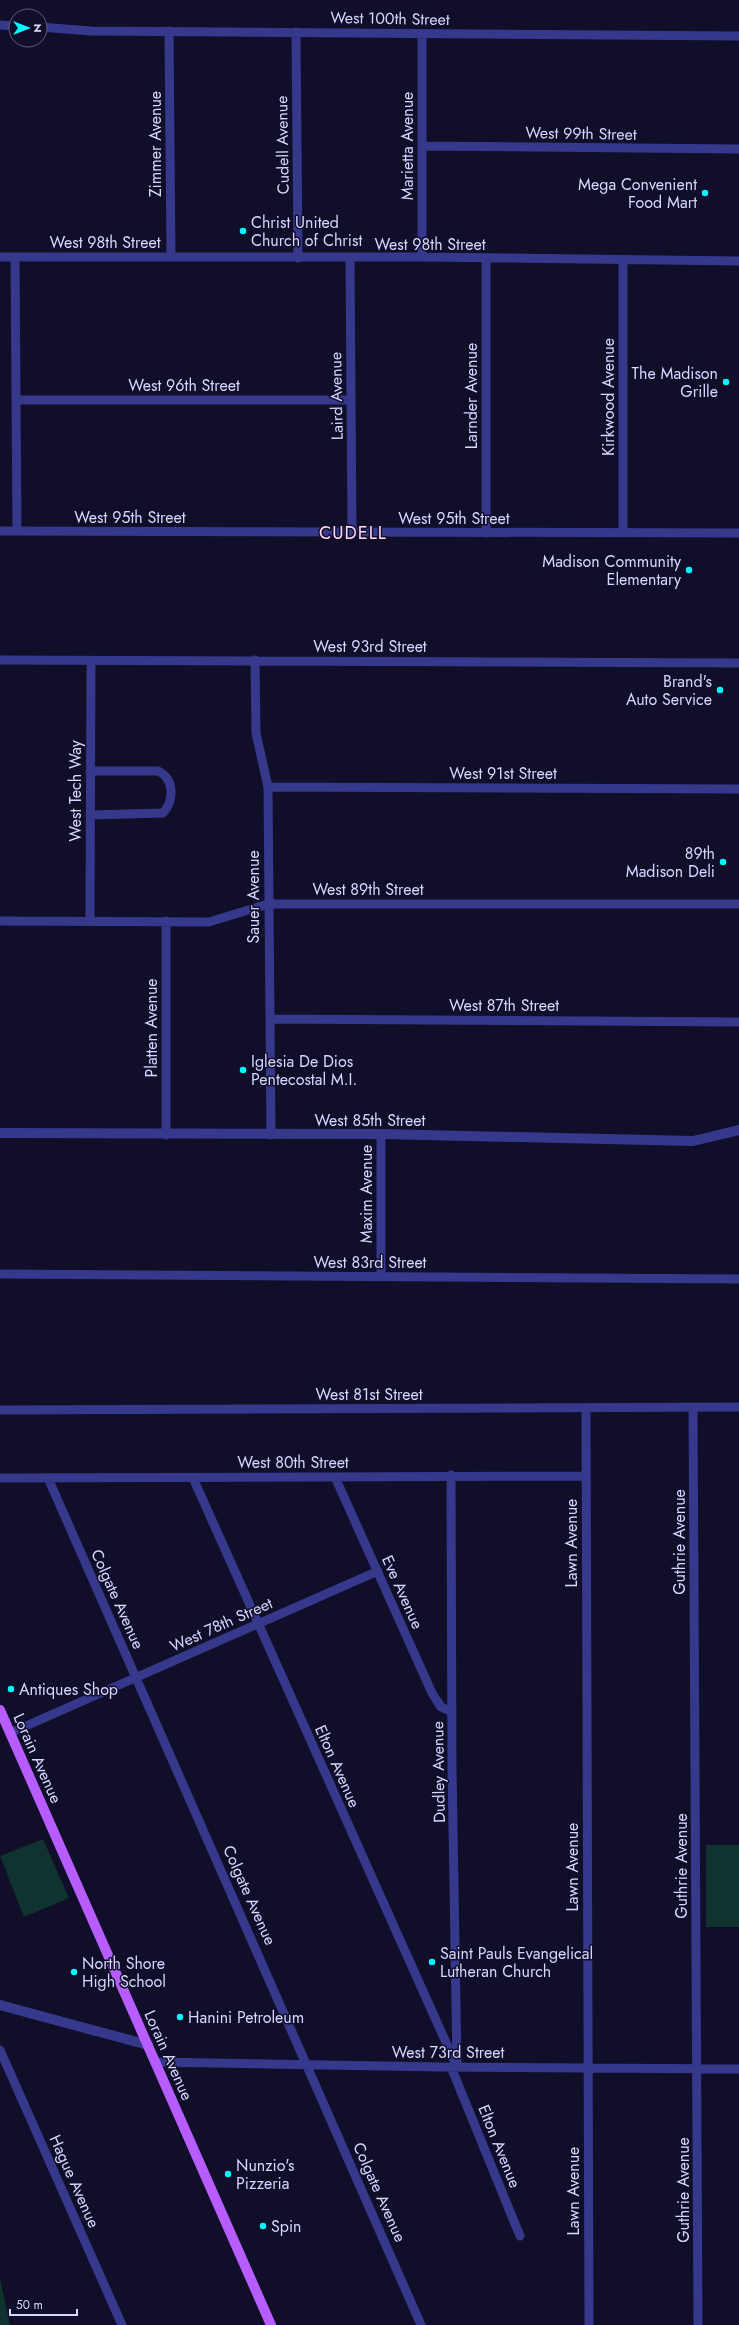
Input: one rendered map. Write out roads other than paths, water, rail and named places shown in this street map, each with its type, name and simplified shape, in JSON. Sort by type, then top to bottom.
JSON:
[{"type":"main road","name":"Lorain Avenue","points":[[0,1710],[271,2325]]},
{"type":"street","name":"West 100th Street","points":[[48,28],[91,31],[739,36]]},
{"type":"street","name":"Zimmer Avenue","points":[[169,31],[171,257]]},
{"type":"street","name":"Cudell Avenue","points":[[296,32],[298,258]]},
{"type":"street","name":"Marietta Avenue","points":[[422,34],[422,258]]},
{"type":"street","name":"West 99th Street","points":[[422,146],[739,149]]},
{"type":"street","name":"West 98th Street","points":[[0,257],[422,258],[739,262]]},
{"type":"street","points":[[15,257],[17,531]]},
{"type":"street","name":"Laird Avenue","points":[[350,258],[352,532]]},
{"type":"street","name":"Larnder Avenue","points":[[486,259],[486,533]]},
{"type":"street","name":"Kirkwood Avenue","points":[[623,260],[623,534]]},
{"type":"street","name":"West 96th Street","points":[[17,400],[351,400]]},
{"type":"street","name":"West 95th Street","points":[[0,531],[623,534],[739,533]]},
{"type":"street","name":"West 93rd Street","points":[[0,660],[739,663]]},
{"type":"street","name":"Sauer Avenue","points":[[255,660],[256,733],[268,787],[271,1135]]},
{"type":"street","name":"West Tech Way","points":[[90,921],[91,661]]},
{"type":"street","points":[[90,771],[158,771],[163,773],[170,782],[171,802],[163,813],[90,815]]},
{"type":"street","name":"West 91st Street","points":[[268,787],[739,789]]},
{"type":"street","name":"West 89th Street","points":[[0,921],[209,922],[268,904],[739,904]]},
{"type":"street","name":"Platten Avenue","points":[[166,921],[166,1135]]},
{"type":"street","name":"West 87th Street","points":[[270,1019],[739,1022]]},
{"type":"street","name":"West 85th Street","points":[[0,1133],[166,1135],[381,1134],[694,1141],[739,1130]]},
{"type":"street","name":"Maxim Avenue","points":[[381,1134],[381,1277]]},
{"type":"street","name":"West 83rd Street","points":[[0,1274],[739,1279]]},
{"type":"street","name":"Guthrie Avenue","points":[[693,1407],[698,2068],[698,2325]]},
{"type":"street","name":"West 81st Street","points":[[0,1410],[586,1409],[739,1407]]},
{"type":"street","name":"Lawn Avenue","points":[[586,1409],[589,2325]]},
{"type":"street","name":"Dudley Avenue","points":[[451,1476],[454,2067]]},
{"type":"street","name":"West 80th Street","points":[[0,1478],[586,1476]]},
{"type":"street","name":"Eve Avenue","points":[[335,1477],[432,1693],[441,1707],[452,1712]]},
{"type":"street","name":"Colgate Avenue","points":[[48,1478],[308,2065],[421,2325]]},
{"type":"street","name":"Elton Avenue","points":[[193,1478],[454,2067],[520,2236]]},
{"type":"street","name":"West 78th Street","points":[[10,1733],[378,1571]]},
{"type":"street","points":[[0,2005],[148,2045]]},
{"type":"street","name":"Hague Avenue","points":[[0,2050],[122,2325]]},
{"type":"street","name":"West 73rd Street","points":[[156,2062],[454,2067],[739,2069]]},
{"type":"place","name":"Mega Convenient Food Mart","points":[[705,193]]},
{"type":"place","name":"Christ United Church of Christ","points":[[243,231]]},
{"type":"place","name":"The Madison Grille","points":[[726,382]]},
{"type":"place","name":"Madison Community Elementary","points":[[689,570]]},
{"type":"place","name":"Brand's Auto Service","points":[[720,690]]},
{"type":"place","name":"89th Madison Deli","points":[[723,862]]},
{"type":"place","name":"Iglesia De Dios Pentecostal M.I.","points":[[243,1070]]},
{"type":"place","name":"Antiques Shop","points":[[11,1689]]},
{"type":"place","name":"Saint Pauls Evangelical Lutheran Church","points":[[432,1962]]},
{"type":"place","name":"North Shore High School","points":[[74,1972]]},
{"type":"place","name":"Hanini Petroleum","points":[[180,2017]]},
{"type":"place","name":"Nunzio's Pizzeria","points":[[228,2174]]},
{"type":"place","name":"Spin","points":[[263,2226]]},
{"type":"district","name":"CUDELL","points":[[353,533]]}]
